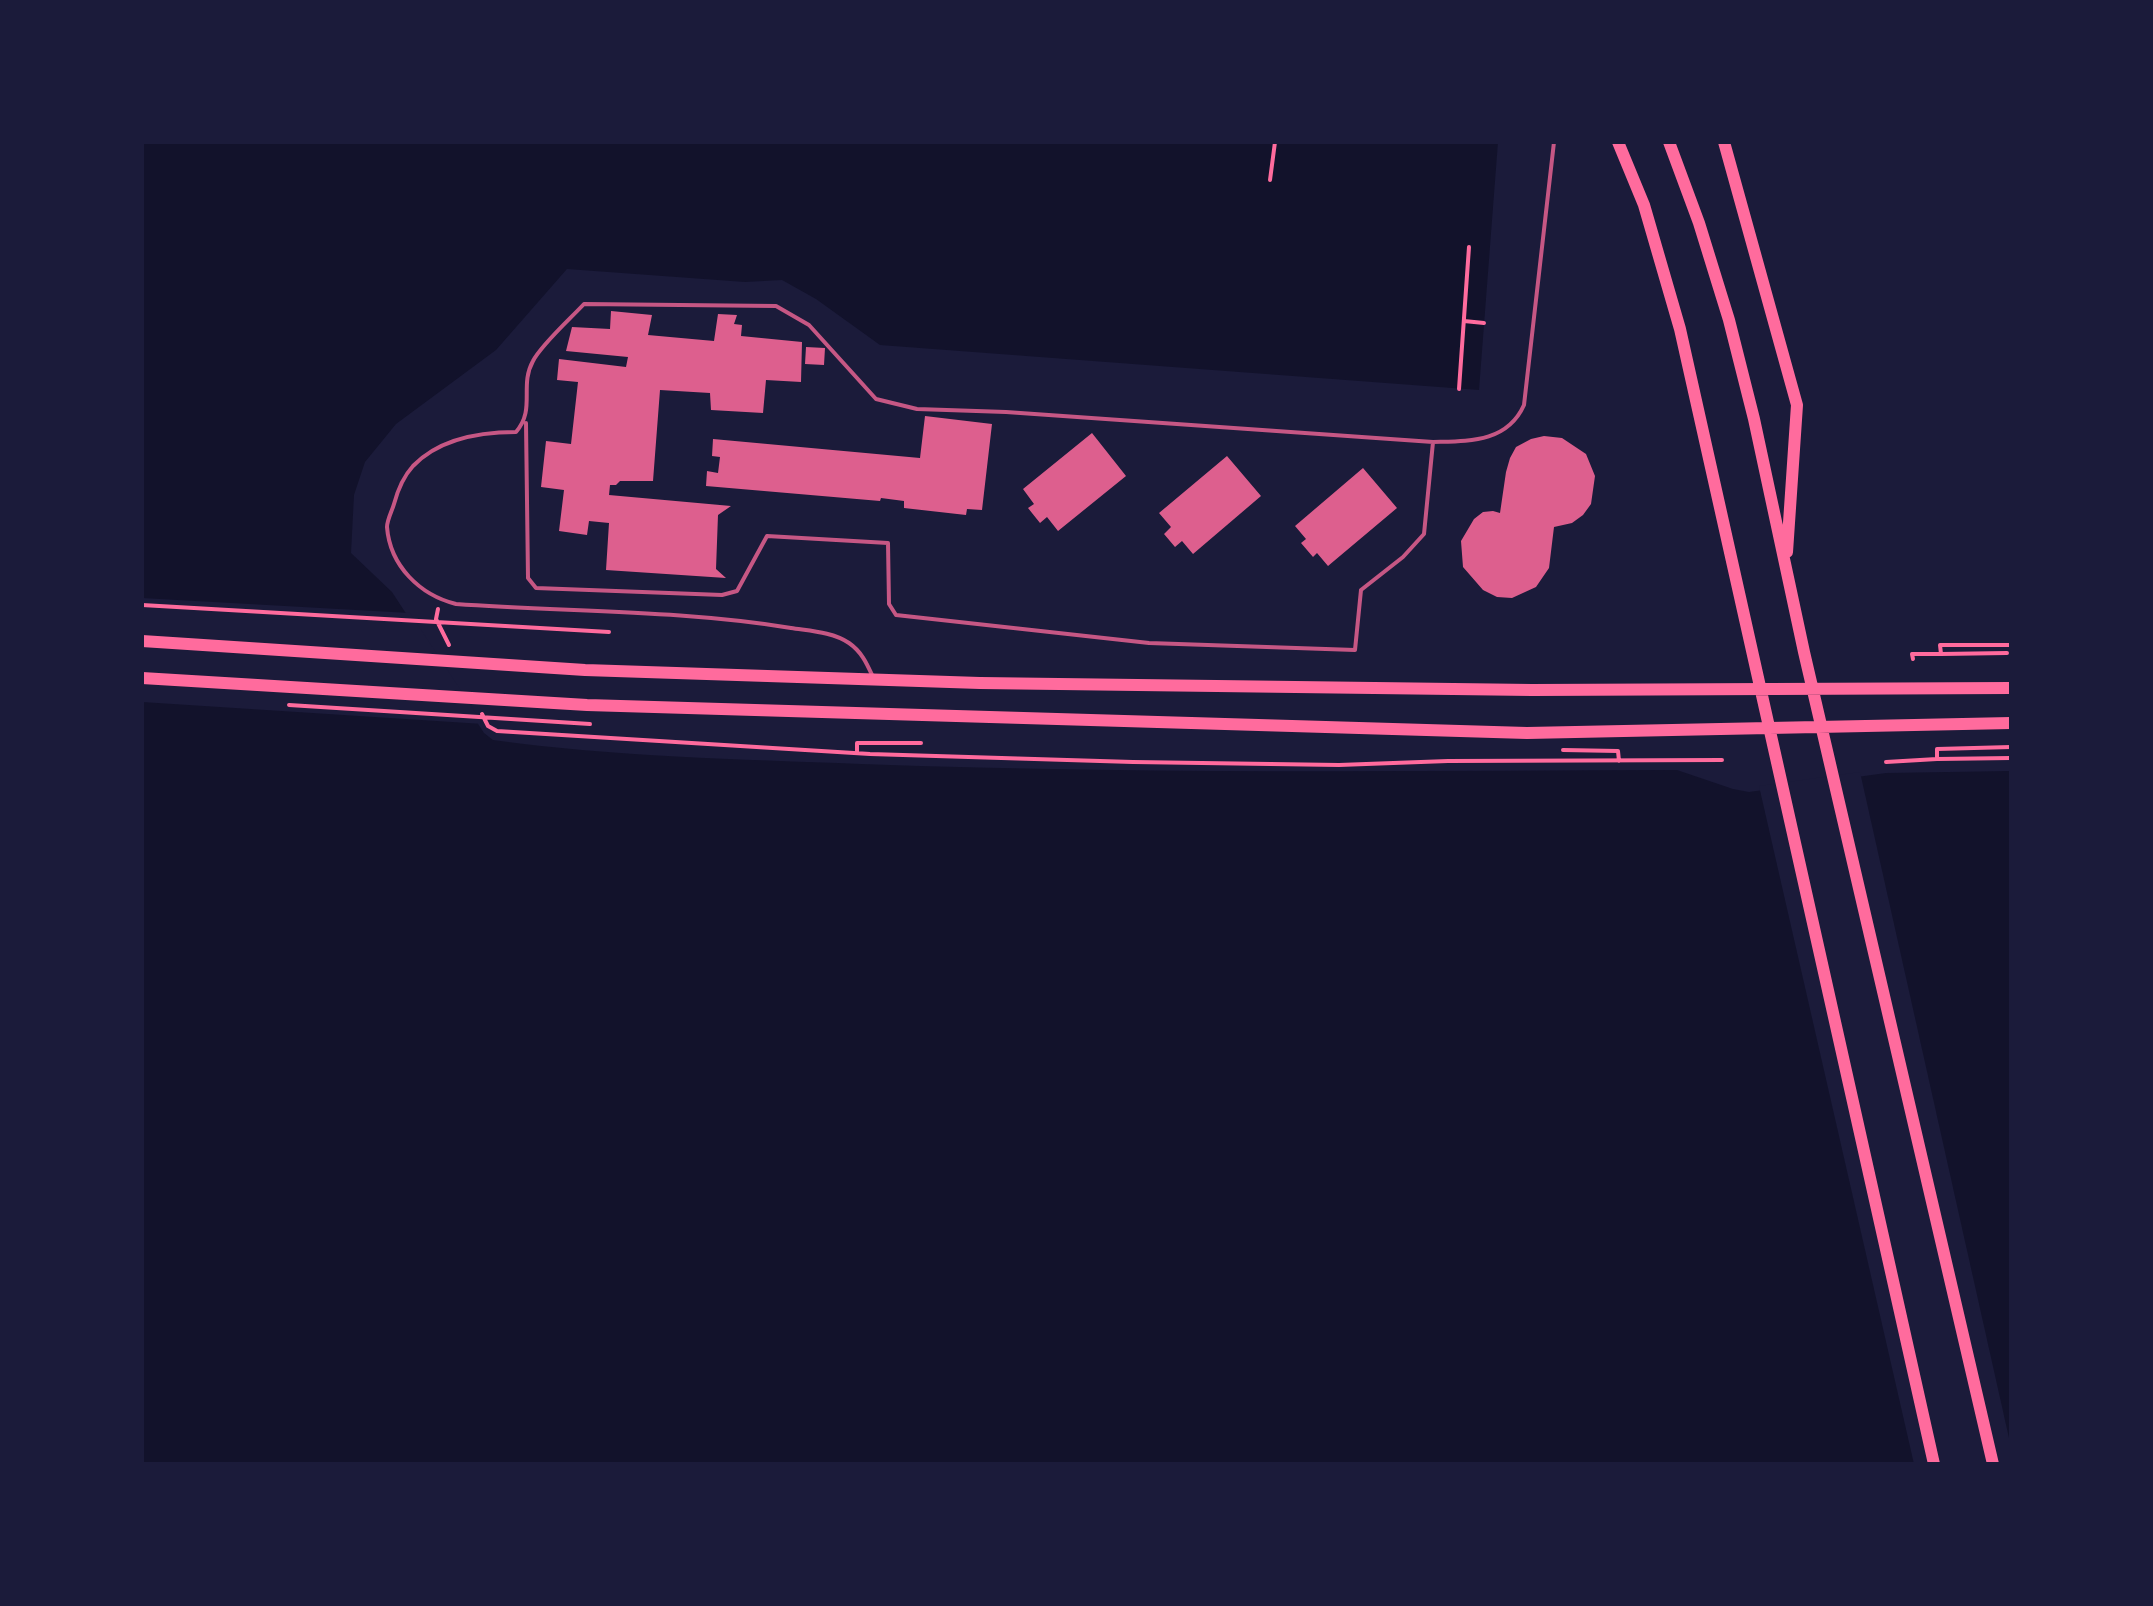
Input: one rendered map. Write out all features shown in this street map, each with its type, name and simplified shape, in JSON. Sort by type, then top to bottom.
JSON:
[{"type":"main road","points":[[1618,142],[1644,205],[1680,329],[1934,1464]]},
{"type":"main road","points":[[1669,142],[1699,223],[1729,320],[1993,1464]]},
{"type":"main road","points":[[1724,142],[1797,405],[1786,567]]},
{"type":"main road","points":[[142,641],[585,670],[874,680],[1532,690],[2011,688]]},
{"type":"main road","points":[[142,678],[587,705],[1527,733],[2011,723]]},
{"type":"lane","points":[[1433,442],[1424,534],[1403,557],[1361,590],[1355,650],[1149,643],[896,615],[889,604],[888,543],[767,536],[737,591],[722,595],[536,588],[528,578],[527,380],[533,360],[584,304],[776,306],[809,325],[876,399],[917,409],[1022,413],[1433,442],[1490,437],[1511,425],[1524,405],[1554,142]]},
{"type":"lane","points":[[526,420],[516,432],[486,432],[443,446],[415,464],[399,484],[387,525],[403,570],[420,588],[431,596],[456,604],[764,623],[829,635],[861,652],[874,680]]},
{"type":"path","points":[[1270,180],[1275,142]]},
{"type":"path","points":[[1459,389],[1469,247]]},
{"type":"path","points":[[1464,321],[1484,323]]},
{"type":"path","points":[[142,605],[609,632]]},
{"type":"path","points":[[1941,654],[1940,645],[2011,645]]},
{"type":"path","points":[[1913,659],[1912,654],[2007,653]]},
{"type":"path","points":[[281,704],[590,724]]},
{"type":"path","points":[[488,726],[512,733],[857,753],[1339,765],[1448,761],[1722,760]]},
{"type":"path","points":[[857,753],[857,743],[921,743]]},
{"type":"path","points":[[1937,759],[1937,749],[2011,747]]},
{"type":"path","points":[[1559,750],[1618,751],[1619,761]]},
{"type":"path","points":[[1886,762],[2011,758]]},
{"type":"shaded area","points":[[142,142],[1498,142],[1479,390],[880,345],[816,299],[782,280],[745,282],[567,269],[496,350],[396,424],[365,462],[354,495],[351,553],[392,592],[484,733],[493,740],[677,756],[963,767],[1269,771],[1677,770],[1749,792],[1886,773],[2011,771],[2011,1464],[142,1464]]},
{"type":"pier","points":[[142,598],[410,613],[483,724],[142,702]]},
{"type":"pier","points":[[1860,772],[2011,1447],[2011,1464],[1914,1464],[1759,786]]},
{"type":"building","points":[[611,311],[652,315],[648,335],[714,341],[718,314],[737,315],[734,324],[742,325],[741,336],[802,342],[801,382],[766,380],[763,413],[711,410],[710,393],[660,390],[653,481],[620,481],[610,485],[609,495],[731,506],[718,515],[716,569],[726,578],[606,570],[609,523],[589,521],[587,535],[559,531],[564,490],[541,487],[546,441],[571,444],[578,382],[557,380],[559,359],[626,367],[628,357],[566,351],[572,327],[610,329]]},
{"type":"building","points":[[806,347],[825,348],[824,365],[805,364]]},
{"type":"building","points":[[925,416],[992,424],[982,510],[967,509],[966,515],[904,508],[904,501],[881,498],[880,501],[706,486],[707,471],[718,473],[720,457],[712,456],[713,439],[920,458]]},
{"type":"building","points":[[1092,433],[1126,476],[1058,531],[1047,517],[1040,523],[1028,508],[1034,504],[1023,489]]},
{"type":"building","points":[[1544,436],[1562,438],[1586,454],[1595,476],[1591,504],[1572,523],[1554,527],[1549,568],[1536,587],[1512,598],[1497,597],[1483,590],[1463,567],[1461,541],[1474,519],[1483,512],[1500,513],[1506,472],[1516,447]]},
{"type":"building","points":[[1227,456],[1261,496],[1193,554],[1182,541],[1175,547],[1164,534],[1171,527],[1159,513]]},
{"type":"building","points":[[1363,468],[1397,508],[1328,566],[1317,553],[1313,557],[1301,543],[1306,539],[1295,526]]}]
